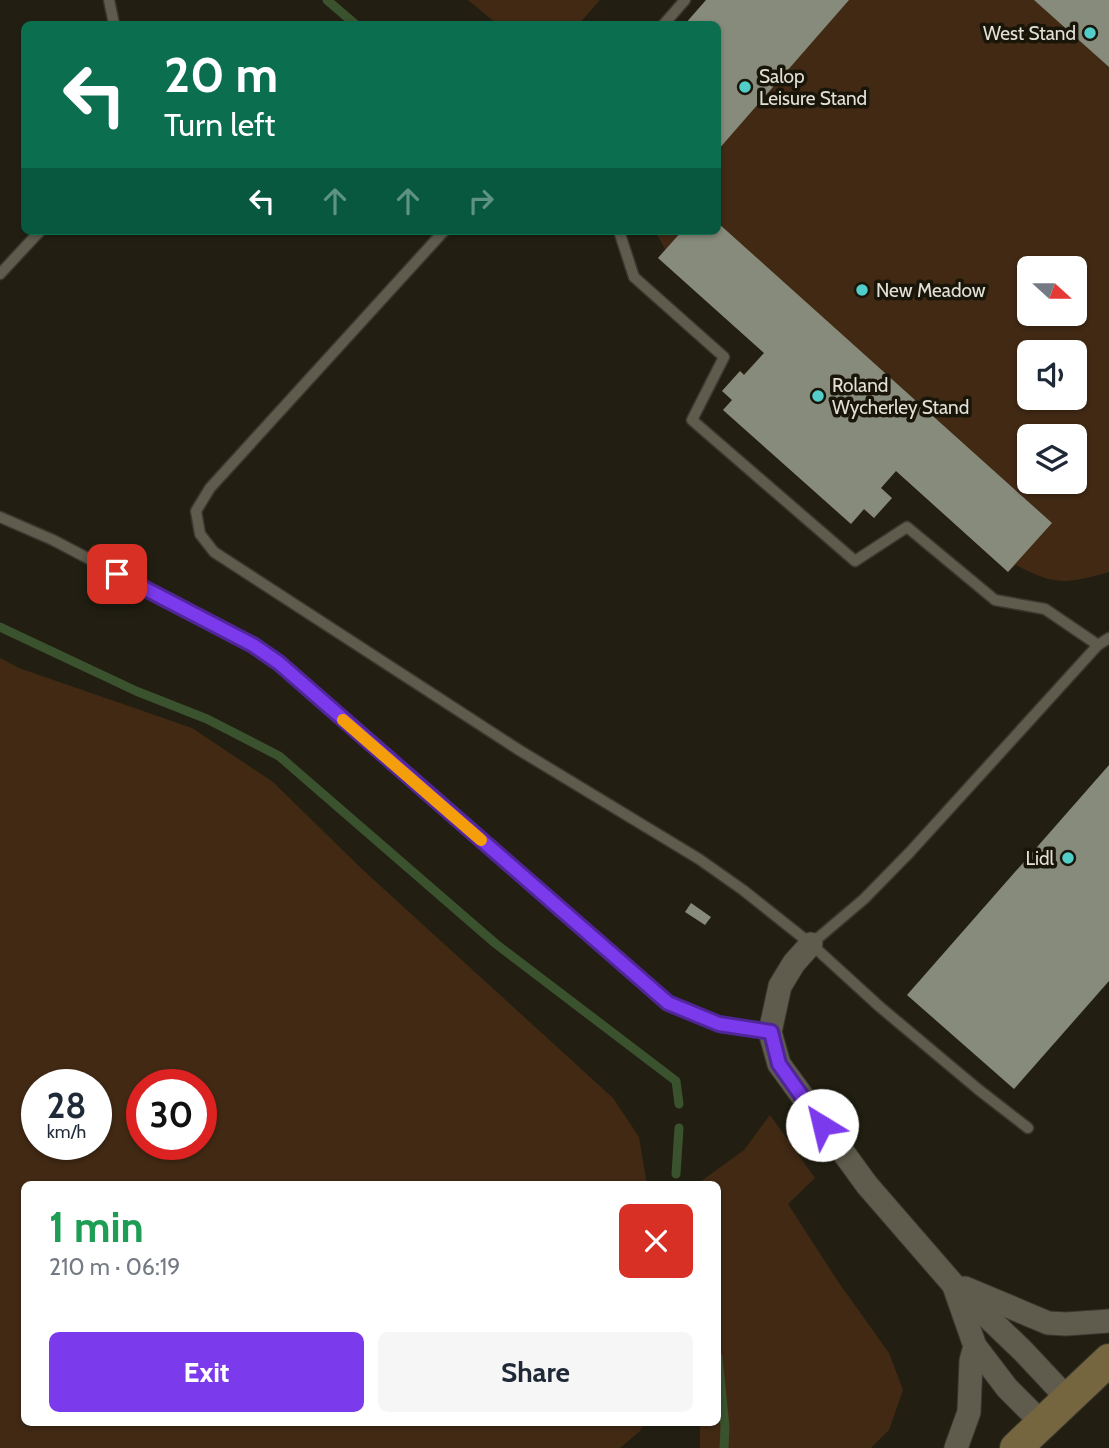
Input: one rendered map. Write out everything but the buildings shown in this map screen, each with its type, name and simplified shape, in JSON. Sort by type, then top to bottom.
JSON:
[{"type":"main road","points":[[1016,1448],[1109,1360]]},
{"type":"street","points":[[811,944],[779,986],[771,1032],[779,1064],[867,1185],[952,1283],[1023,1351],[1068,1399]]},
{"type":"street","points":[[952,1283],[1048,1323],[1109,1321]]},
{"type":"street","points":[[952,1283],[975,1346],[1007,1388],[1042,1424]]},
{"type":"street","points":[[956,1448],[968,1412],[971,1361],[975,1346]]},
{"type":"lane","points":[[109,0],[113,21]]},
{"type":"lane","points":[[667,21],[685,0]]},
{"type":"lane","points":[[0,274],[36,235]]},
{"type":"lane","points":[[440,235],[210,488],[196,511],[200,534],[214,552],[519,750],[699,859],[743,890],[811,944],[880,1007],[1028,1128]]},
{"type":"lane","points":[[620,235],[634,277],[724,357],[692,420],[855,561],[907,527],[995,600],[1045,609],[1098,645]]},
{"type":"lane","points":[[0,517],[53,540],[253,645],[302,682],[668,1003],[719,1024],[771,1032]]},
{"type":"lane","points":[[811,944],[864,900],[1098,645],[1109,638]]},
{"type":"shaded area","points":[[468,0],[600,0],[582,21],[493,21]]},
{"type":"shaded area","name":"New Meadow","points":[[706,0],[1109,0],[1109,572],[1061,581],[1041,577],[1016,565],[1008,572],[896,471],[881,488],[892,498],[874,518],[864,510],[851,524],[723,410],[732,400],[722,391],[740,371],[744,374],[764,353],[658,258],[665,249],[657,235],[721,235],[721,21],[688,21]]},
{"type":"shaded area","points":[[0,658],[19,668],[192,728],[273,782],[363,870],[613,1098],[639,1137],[646,1181],[21,1181],[21,1426],[642,1426],[620,1448],[0,1448]]},
{"type":"shaded area","points":[[770,1115],[815,1178],[788,1204],[889,1353],[903,1390],[889,1430],[871,1448],[700,1448],[700,1426],[721,1426],[721,1181],[701,1181],[744,1150]]},
{"type":"waterway","points":[[327,0],[352,21]]},
{"type":"waterway","points":[[0,627],[136,691],[207,719],[279,756],[496,944],[676,1081],[679,1104]]},
{"type":"waterway","points":[[676,1174],[679,1128]]},
{"type":"waterway","points":[[721,1387],[724,1448]]},
{"type":"slow traffic","points":[[343,720],[481,840]]},
{"type":"place","name":"West Stand","points":[[1090,33]]},
{"type":"place","name":"Salop Leisure Stand","points":[[745,87]]},
{"type":"place","name":"New Meadow","points":[[862,290]]},
{"type":"place","name":"Roland Wycherley Stand","points":[[818,396]]},
{"type":"place","name":"Lidl","points":[[1068,858]]},
{"type":"route","points":[[117,574],[253,645],[279,663],[668,1003],[719,1024],[771,1032],[779,1064],[822,1125]]}]
